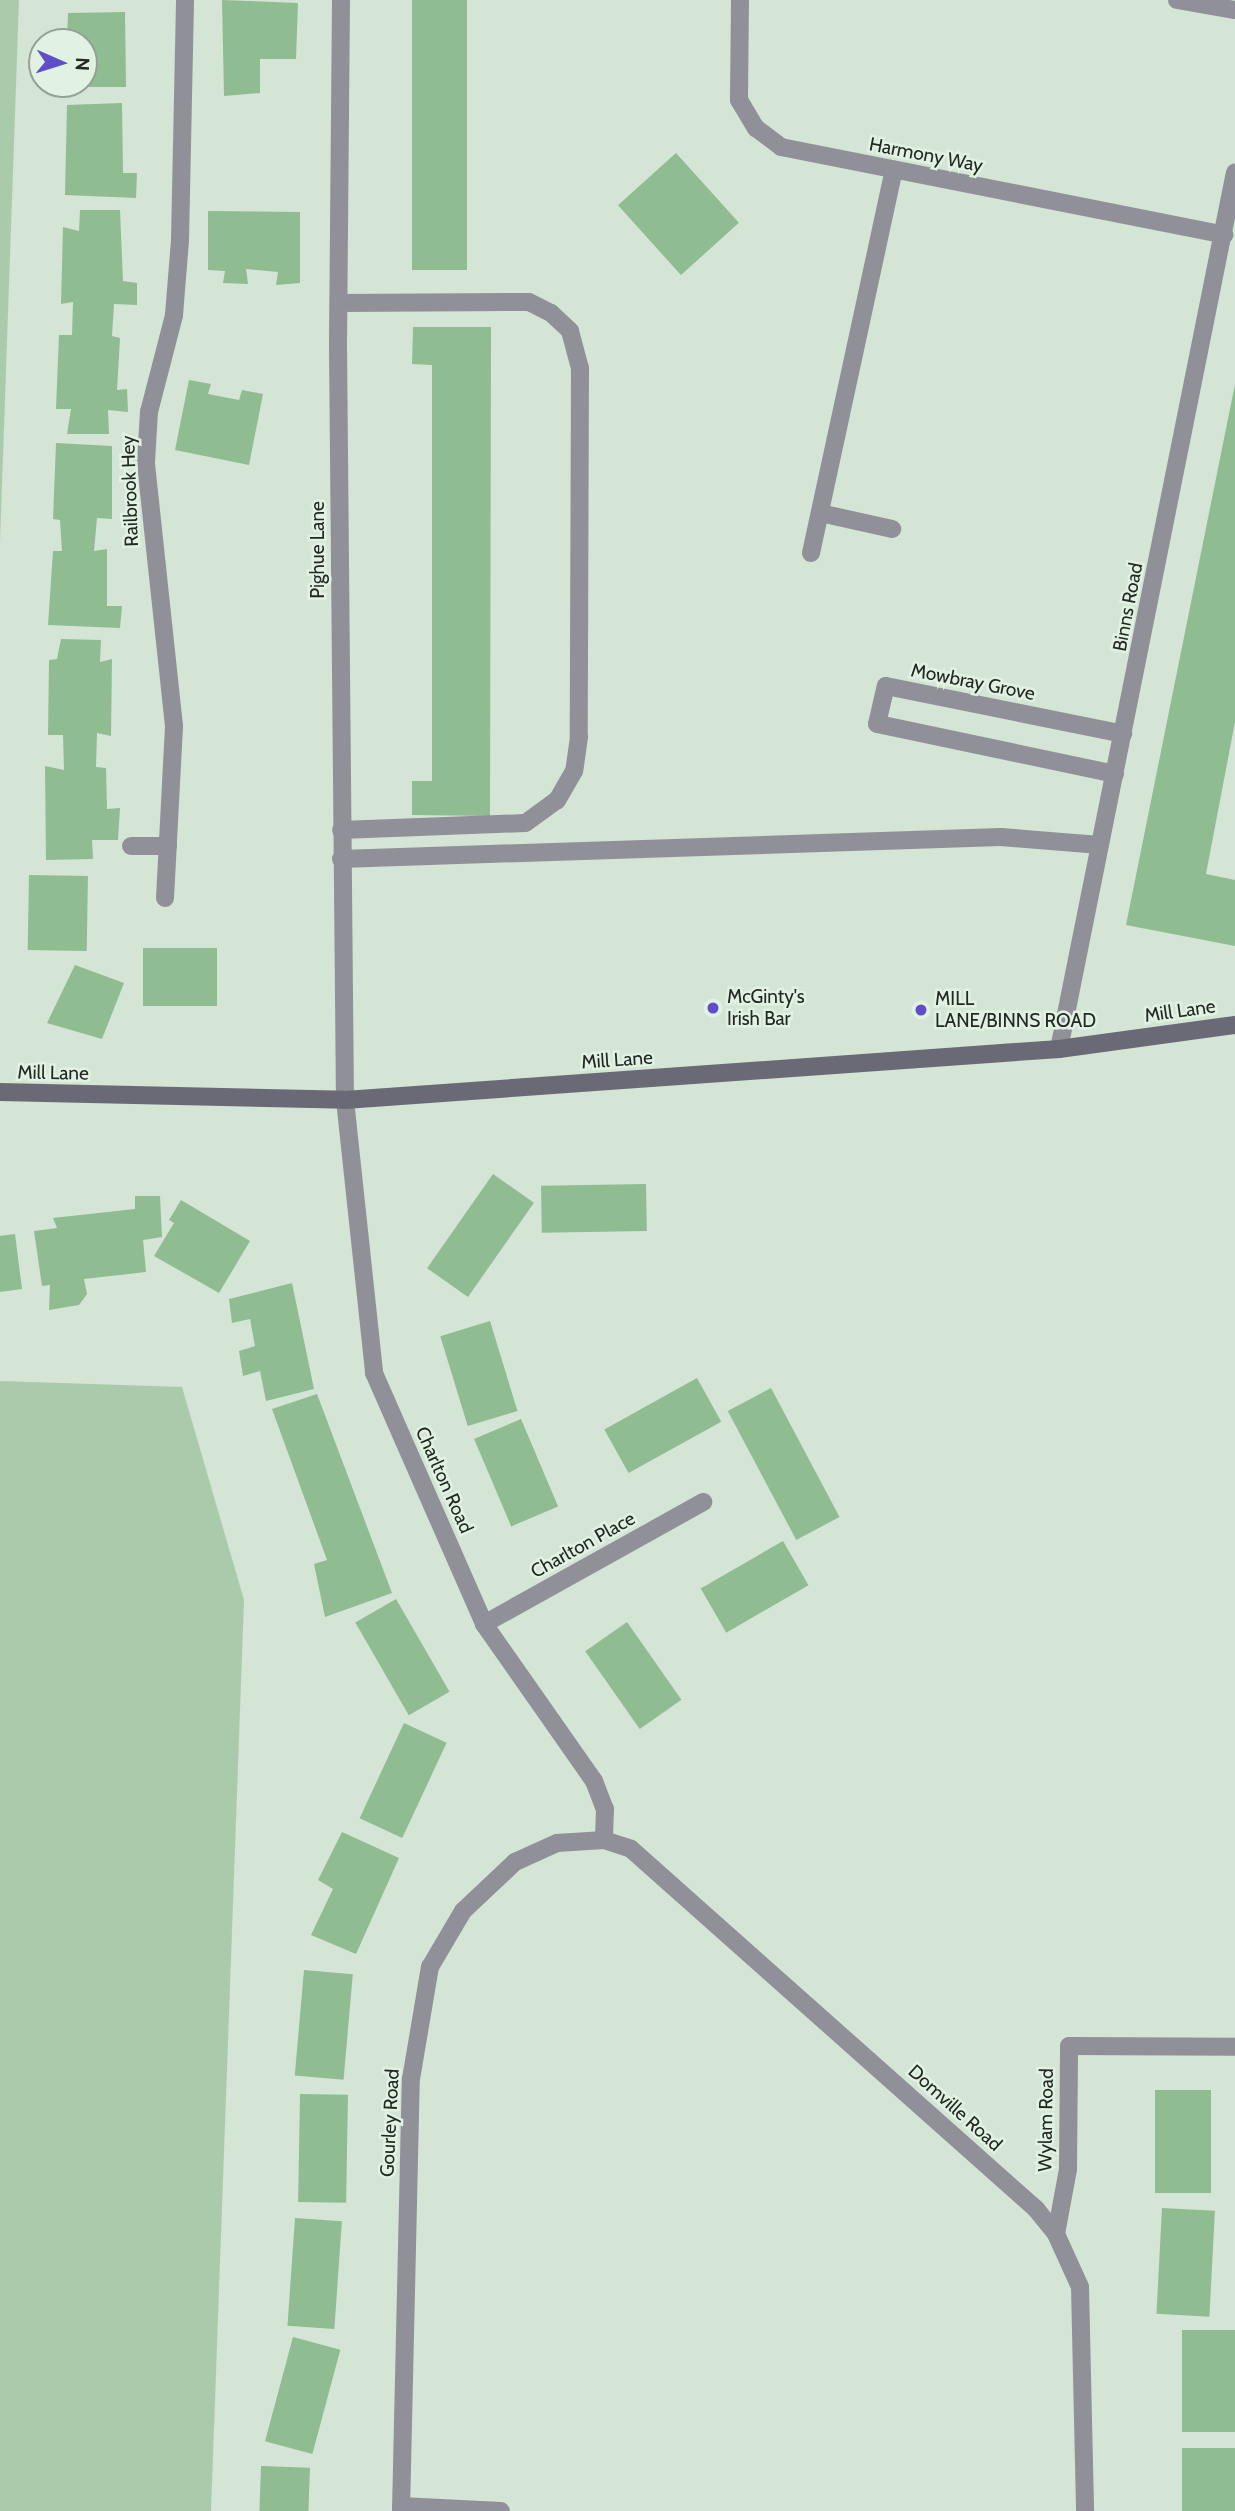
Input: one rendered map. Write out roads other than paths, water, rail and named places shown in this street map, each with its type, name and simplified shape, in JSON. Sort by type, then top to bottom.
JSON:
[{"type":"street","name":"Railbrook Hey","points":[[165,898],[174,726],[146,461],[149,412],[174,315],[180,240],[185,0]]},
{"type":"street","name":"Pighue Lane","points":[[341,0],[338,303],[345,1100]]},
{"type":"street","name":"Harmony Way","points":[[740,0],[739,100],[756,128],[782,147],[1224,235]]},
{"type":"street","points":[[1177,0],[1235,10]]},
{"type":"street","points":[[811,553],[894,170]]},
{"type":"street","name":"Binns Road","points":[[1059,1049],[1235,172]]},
{"type":"street","points":[[338,303],[529,302],[570,331],[580,368],[579,737],[574,771],[557,800],[525,823],[341,830]]},
{"type":"street","points":[[820,513],[892,529]]},
{"type":"street","name":"Mowbray Grove","points":[[1115,774],[877,724],[886,686],[1123,734]]},
{"type":"street","points":[[341,859],[1001,837],[1100,845]]},
{"type":"street","points":[[131,846],[168,846]]},
{"type":"street","name":"Mill Lane","points":[[0,1092],[345,1100],[1059,1049],[1235,1025]]},
{"type":"street","name":"Charlton Road","points":[[345,1100],[374,1373],[484,1624],[594,1781],[605,1809],[604,1840]]},
{"type":"street","name":"Charlton Place","points":[[484,1624],[703,1502]]},
{"type":"street","name":"Domville Road","points":[[604,1840],[631,1849],[1036,2209],[1056,2234],[1080,2287],[1084,2511]]},
{"type":"street","name":"Gourley Road","points":[[401,2509],[411,2079],[430,1967],[463,1911],[515,1861],[557,1843],[604,1840]]},
{"type":"street","name":"Wylam Road","points":[[1056,2234],[1068,2169],[1069,2046],[1235,2047]]},
{"type":"street","points":[[401,2509],[502,2511]]},
{"type":"place","name":"McGinty's Irish Bar","points":[[713,1008]]},
{"type":"place","name":"MILL LANE/BINNS ROAD","points":[[921,1010]]}]
